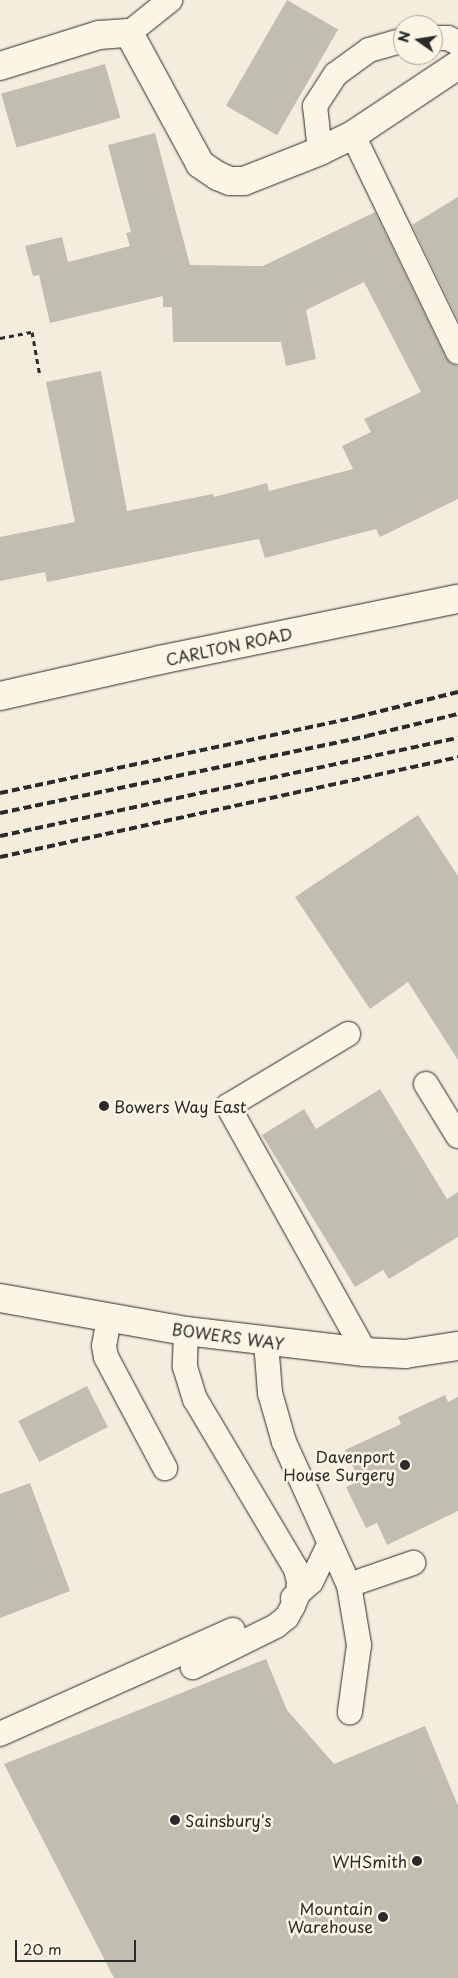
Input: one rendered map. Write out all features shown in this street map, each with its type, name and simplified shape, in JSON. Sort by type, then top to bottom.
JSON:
[{"type":"street","points":[[0,66],[99,35],[129,34],[200,164],[218,176],[230,181],[244,181],[320,151],[353,135],[458,65]]},
{"type":"street","name":"CARLTON ROAD","points":[[0,696],[160,660],[458,599]]},
{"type":"street","name":"BOWERS WAY","points":[[0,1298],[186,1331],[266,1342],[405,1354],[458,1346]]},
{"type":"lane","points":[[129,34],[170,0]]},
{"type":"lane","points":[[443,38],[448,38],[458,43]]},
{"type":"lane","points":[[320,151],[315,106],[336,74],[369,50],[393,43]]},
{"type":"lane","points":[[353,135],[458,352]]},
{"type":"lane","points":[[348,1034],[228,1106],[365,1352]]},
{"type":"lane","points":[[426,1084],[458,1136]]},
{"type":"lane","points":[[109,1318],[104,1346],[106,1357],[165,1468]]},
{"type":"lane","points":[[186,1331],[185,1367],[195,1400],[296,1569],[299,1582],[294,1606],[287,1617],[276,1626],[193,1667]]},
{"type":"lane","points":[[266,1342],[270,1393],[284,1442],[349,1585],[359,1645],[350,1712]]},
{"type":"lane","points":[[0,1734],[282,1608],[311,1582],[330,1543]]},
{"type":"lane","points":[[349,1585],[414,1564]]},
{"type":"path","points":[[0,338],[32,332],[40,376]]},
{"type":"building","points":[[287,0],[338,30],[277,135],[226,106]]},
{"type":"building","points":[[105,64],[120,118],[17,148],[1,94]]},
{"type":"building","points":[[155,133],[190,265],[263,266],[375,212],[446,358],[451,364],[458,366],[458,499],[380,537],[376,529],[265,558],[259,539],[47,582],[45,572],[0,581],[0,537],[75,522],[46,382],[101,371],[127,511],[213,494],[214,497],[267,483],[269,491],[353,469],[342,446],[371,432],[364,419],[421,392],[364,282],[306,310],[316,359],[286,366],[281,342],[173,342],[172,307],[163,307],[163,296],[50,323],[39,275],[33,276],[25,246],[62,237],[68,262],[130,246],[126,233],[131,232],[108,145]]},
{"type":"building","points":[[458,197],[458,320],[412,225]]},
{"type":"building","points":[[418,815],[458,876],[458,1060],[408,982],[370,1009],[295,897]]},
{"type":"building","points":[[380,1089],[447,1199],[458,1192],[458,1237],[389,1279],[383,1270],[355,1287],[262,1135],[304,1109],[316,1129]]},
{"type":"building","points":[[87,1386],[108,1427],[39,1462],[18,1421]]},
{"type":"building","name":"Davenport House Surgery","points":[[445,1395],[448,1402],[458,1397],[458,1511],[387,1545],[377,1523],[366,1528],[346,1487],[360,1481],[345,1450],[401,1424],[398,1417]]},
{"type":"building","points":[[30,1483],[70,1591],[0,1618],[0,1494]]},
{"type":"building","name":"Sainsbury's","points":[[266,1659],[287,1710],[334,1764],[425,1726],[458,1806],[458,1978],[114,1978],[4,1764]]},
{"type":"railway","points":[[0,793],[357,717],[458,692]]},
{"type":"railway","points":[[0,813],[367,736],[458,714]]},
{"type":"railway","points":[[0,836],[458,738]]},
{"type":"railway","points":[[0,857],[458,757]]},
{"type":"place","name":"Bowers Way East","points":[[104,1106]]},
{"type":"place","name":"Davenport House Surgery","points":[[405,1465]]},
{"type":"place","name":"Sainsbury's","points":[[175,1820]]},
{"type":"place","name":"WHSmith","points":[[417,1861]]},
{"type":"place","name":"Mountain Warehouse","points":[[383,1917]]}]
